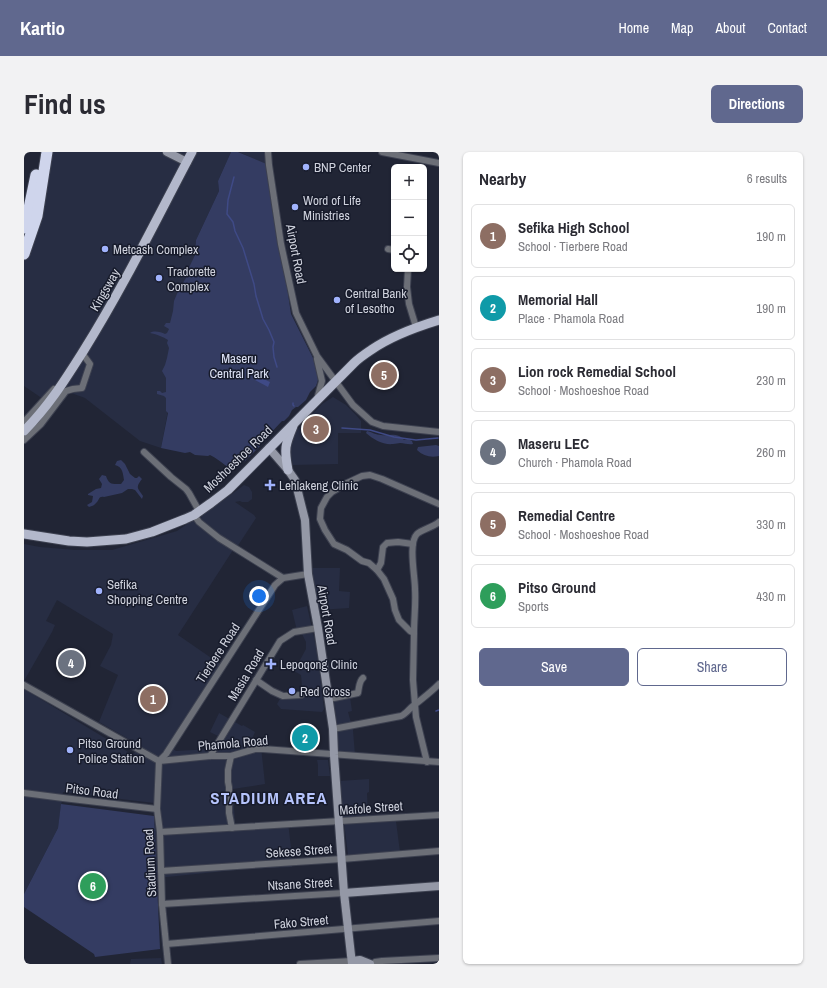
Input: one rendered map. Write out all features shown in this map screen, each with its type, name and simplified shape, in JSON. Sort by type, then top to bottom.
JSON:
[{"type":"highway","points":[[24,228],[35,180],[39,152]]},
{"type":"highway","points":[[24,254],[37,216],[47,152]]},
{"type":"main road","points":[[167,152],[187,162]]},
{"type":"main road","name":"Kingsway","points":[[24,431],[60,389],[109,309],[130,273],[192,152]]},
{"type":"main road","name":"Moshoeshoe Road","points":[[24,534],[69,541],[87,542],[126,539],[152,532],[185,519],[211,504],[228,490],[354,363],[372,349],[394,337],[416,327],[439,320]]},
{"type":"main road","points":[[288,470],[285,455],[286,444],[294,422]]},
{"type":"main road","name":"Airport Road","points":[[269,448],[295,480],[305,520],[308,574],[318,628],[333,729],[344,893],[352,962]]},
{"type":"main road","name":"Ntsane Street","points":[[344,893],[439,886]]},
{"type":"main road","points":[[352,962],[360,960],[372,964]]},
{"type":"street","name":"Airport Road","points":[[268,152],[281,244],[296,313],[317,356]]},
{"type":"street","points":[[382,152],[421,164],[439,163]]},
{"type":"street","points":[[408,272],[407,287],[409,304],[416,327]]},
{"type":"street","points":[[24,440],[41,424],[66,391],[82,388],[90,364],[82,353]]},
{"type":"street","points":[[317,356],[353,405],[372,422],[383,426],[439,432]]},
{"type":"street","points":[[316,401],[322,381],[317,356]]},
{"type":"street","points":[[24,422],[70,372]]},
{"type":"street","points":[[144,452],[186,489],[189,493],[199,522],[220,538],[282,578],[308,574]]},
{"type":"street","points":[[414,633],[399,620],[393,599],[384,579],[377,570],[347,550],[334,544],[320,519],[321,508],[327,497],[332,492],[362,476],[370,475],[439,504]]},
{"type":"street","points":[[427,762],[416,717],[413,680],[415,588],[413,544],[414,539],[418,534],[439,522]]},
{"type":"street","points":[[377,570],[381,562],[383,547],[387,544],[398,542],[413,544]]},
{"type":"street","name":"Tierbere Road","points":[[159,761],[166,754],[275,585],[282,578]]},
{"type":"street","name":"Masia Road","points":[[210,756],[280,641],[294,632],[318,628]]},
{"type":"street","points":[[328,699],[358,694],[359,685],[362,678]]},
{"type":"street","points":[[256,680],[283,696],[301,696]]},
{"type":"street","points":[[333,729],[405,714],[412,706],[439,684]]},
{"type":"street","points":[[24,685],[159,761]]},
{"type":"street","name":"Phamola Road","points":[[159,761],[210,756],[231,756],[263,749],[439,762]]},
{"type":"street","points":[[231,756],[228,770],[228,782],[229,812],[232,828]]},
{"type":"street","name":"Stadium Road","points":[[159,761],[157,809],[160,832],[162,904],[168,964]]},
{"type":"street","name":"Pitso Road","points":[[24,793],[157,809]]},
{"type":"street","name":"Mafole Street","points":[[160,832],[439,815]]},
{"type":"street","name":"Sekese Street","points":[[161,871],[439,851]]},
{"type":"street","name":"Ntsane Street","points":[[162,904],[344,893]]},
{"type":"street","name":"Fako Street","points":[[166,944],[439,921]]},
{"type":"street","points":[[372,964],[382,961],[439,958]]},
{"type":"street","points":[[300,964],[352,962]]},
{"type":"shaded area","points":[[47,152],[231,152],[218,181],[219,191],[196,240],[195,255],[178,300],[167,336],[171,349],[169,405],[161,448],[140,441],[85,398],[60,389],[49,403],[24,386],[24,254]]},
{"type":"shaded area","points":[[239,152],[269,152],[269,165],[260,162]]},
{"type":"shaded area","points":[[257,376],[270,382],[268,387],[255,380]]},
{"type":"shaded area","points":[[333,397],[346,405],[361,421],[361,433],[338,433],[338,464],[293,465],[289,448],[293,434],[322,404]]},
{"type":"shaded area","points":[[244,485],[249,487],[252,492],[252,499],[248,502],[235,502],[256,518],[237,547],[203,522],[201,518],[203,513]]},
{"type":"shaded area","points":[[193,520],[233,550],[178,635],[220,664],[169,746],[176,751],[211,749],[218,736],[210,732],[219,713],[255,732],[248,748],[261,747],[265,784],[233,789],[235,825],[288,822],[292,867],[245,869],[157,878],[154,803],[63,792],[58,828],[24,894],[24,689],[133,755],[139,745],[99,722],[118,675],[100,666],[111,645],[113,634],[57,600],[46,621],[55,625],[24,681],[24,544],[75,550],[112,550],[177,531]]},
{"type":"shaded area","points":[[312,568],[340,568],[339,591],[350,592],[349,608],[319,610],[314,591]]},
{"type":"shaded area","points":[[307,606],[317,651],[324,709],[322,712],[281,709],[277,704],[281,697],[303,697],[301,675],[294,671],[306,649],[306,642],[302,634],[298,635],[292,610]]},
{"type":"shaded area","points":[[350,697],[352,711],[348,712],[353,730],[355,755],[337,753],[331,700]]},
{"type":"shaded area","points":[[317,760],[328,760],[330,776],[318,776]]},
{"type":"shaded area","points":[[369,779],[369,792],[367,793],[368,815],[395,814],[400,852],[348,855],[339,781]]},
{"type":"shaded area","points":[[161,958],[162,964],[130,964],[131,959]]},
{"type":"green space","name":"Maseru Central Park","points":[[231,152],[238,152],[269,165],[291,314],[313,358],[318,380],[316,386],[310,392],[306,400],[292,410],[289,416],[282,421],[259,445],[260,446],[241,463],[239,467],[235,469],[226,466],[210,455],[195,455],[190,452],[185,453],[161,448],[168,413],[166,411],[166,398],[157,394],[157,391],[162,393],[166,392],[166,378],[162,371],[169,348],[167,343],[168,340],[150,333],[155,331],[165,334],[169,329],[164,326],[166,323],[170,323],[174,301],[186,278],[186,274],[195,255],[196,240],[219,191],[218,181]]},
{"type":"green space","points":[[367,431],[379,435],[396,435],[404,440],[408,439],[412,441],[413,444],[382,443],[369,436],[366,433]]},
{"type":"green space","points":[[439,446],[439,456],[427,456],[417,450],[418,447]]},
{"type":"green space","points":[[121,460],[125,464],[130,474],[135,478],[139,476],[142,479],[138,486],[143,496],[142,499],[135,490],[128,489],[122,493],[101,497],[95,504],[89,507],[87,505],[92,502],[93,496],[88,494],[101,488],[102,484],[99,479],[102,475],[106,476],[108,481],[113,484],[121,484],[124,480],[120,467],[115,465],[117,461]]},
{"type":"green space","points":[[61,804],[154,816],[160,949],[95,957],[94,954],[24,907],[24,894],[58,828]]},
{"type":"waterway","points":[[234,177],[228,200],[227,214],[233,222],[235,231],[243,248],[263,319],[274,342],[274,357],[277,367]]},
{"type":"waterway","points":[[342,428],[370,430],[394,437],[416,440],[438,438]]},
{"type":"place","name":"BNP Center","points":[[306,167]]},
{"type":"place","name":"Word of Life Ministries","points":[[295,207]]},
{"type":"place","name":"Metcash Complex","points":[[105,249]]},
{"type":"place","name":"Tradorette Complex","points":[[159,278]]},
{"type":"place","name":"Central Bank of Lesotho","points":[[337,300]]},
{"type":"place","name":"Remedial Centre","points":[[384,375]]},
{"type":"place","name":"Lion rock Remedial School","points":[[316,429]]},
{"type":"place","name":"Lehlakeng Clinic","points":[[270,485]]},
{"type":"place","name":"Sefika Shopping Centre","points":[[99,591]]},
{"type":"place","name":"Maseru LEC","points":[[71,663]]},
{"type":"place","name":"Lepoqong Clinic","points":[[271,664]]},
{"type":"place","name":"Red Cross","points":[[292,691]]},
{"type":"place","name":"Sefika High School","points":[[153,699]]},
{"type":"place","name":"Memorial Hall","points":[[305,738]]},
{"type":"place","name":"Pitso Ground Police Station","points":[[70,750]]},
{"type":"place","name":"Pitso Ground","points":[[93,886]]},
{"type":"district","name":"STADIUM AREA","points":[[269,797]]}]
